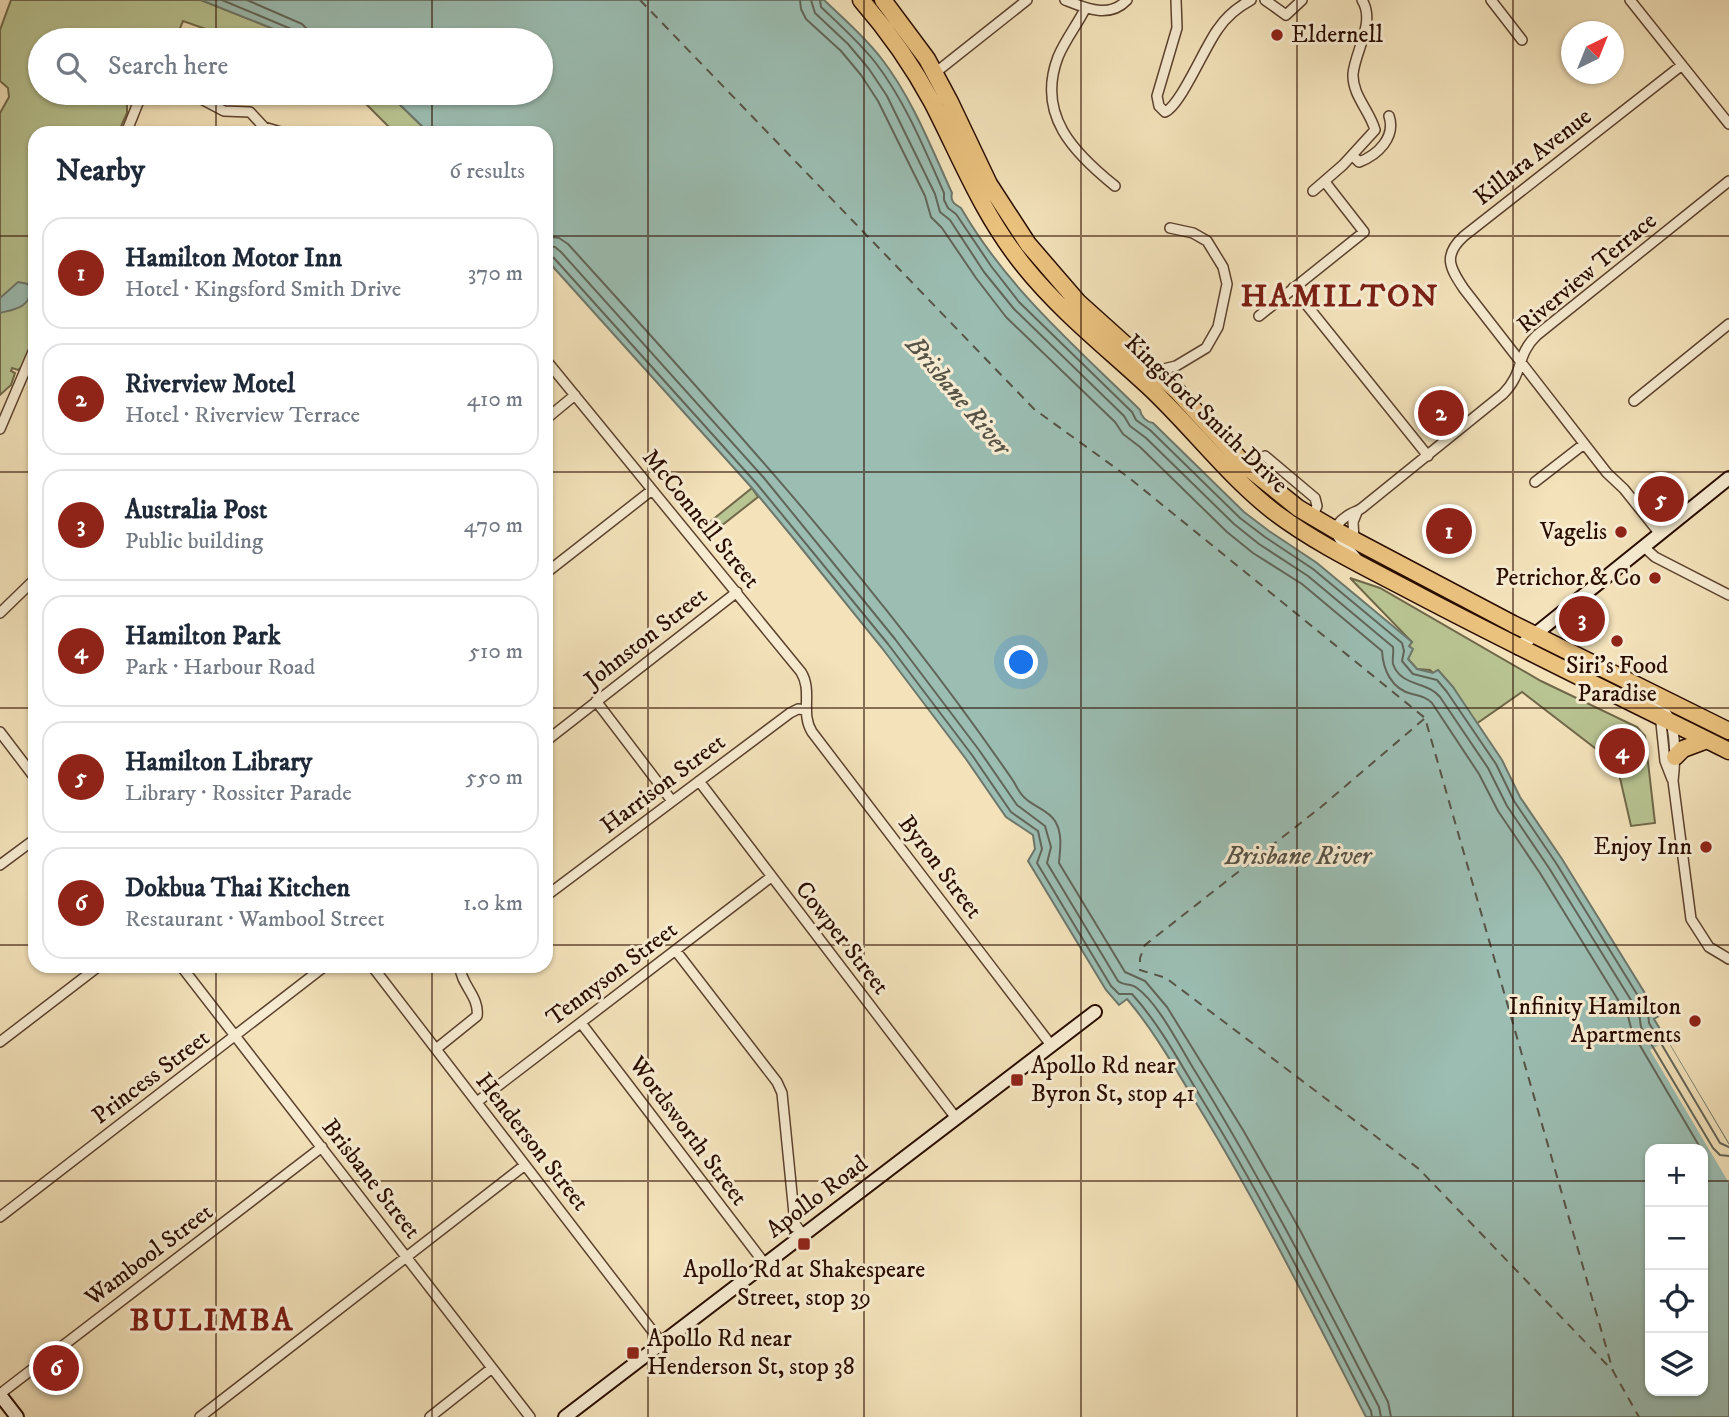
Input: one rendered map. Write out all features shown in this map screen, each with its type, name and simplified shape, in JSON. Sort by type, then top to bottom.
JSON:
[{"type":"highway","name":"Kingsford Smith Drive","points":[[861,0],[908,61],[990,218],[1039,284],[1165,402],[1252,494],[1309,536],[1361,565],[1518,648],[1729,751]]},
{"type":"highway","name":"Kingsford Smith Drive","points":[[883,0],[934,73],[989,184],[1028,244],[1079,302],[1170,384],[1247,467],[1312,517],[1337,531],[1534,635],[1729,731]]},
{"type":"highway","points":[[1675,757],[1683,749],[1707,740]]},
{"type":"street","points":[[934,73],[1027,0]]},
{"type":"street","points":[[1065,0],[1085,9],[1107,10],[1124,4],[1127,0]]},
{"type":"street","points":[[1176,0],[1176,31],[1157,96],[1158,104],[1164,111],[1171,109],[1177,102],[1219,27],[1251,0]]},
{"type":"street","points":[[1265,0],[1286,15],[1301,0]]},
{"type":"street","points":[[1313,191],[1353,156],[1375,130],[1353,82],[1368,16],[1362,0]]},
{"type":"street","points":[[1491,0],[1522,40]]},
{"type":"street","points":[[1637,3],[1729,124]]},
{"type":"street","points":[[1085,9],[1056,61],[1052,78],[1052,100],[1061,128],[1078,153],[1115,186]]},
{"type":"street","name":"Killara Avenue","points":[[1521,362],[1461,284],[1450,260],[1452,248],[1682,65]]},
{"type":"street","points":[[129,126],[137,105]]},
{"type":"street","points":[[213,105],[224,111],[250,112],[263,126]]},
{"type":"street","points":[[1353,156],[1359,162],[1368,159],[1378,150],[1392,126],[1389,116]]},
{"type":"street","name":"Riverview Terrace","points":[[1337,531],[1346,516],[1357,512],[1428,456],[1509,387],[1518,375],[1525,348],[1542,330],[1729,181]]},
{"type":"street","points":[[1259,316],[1364,232],[1325,182]]},
{"type":"street","points":[[1155,371],[1176,366],[1201,352],[1212,340],[1219,323],[1228,280],[1206,240],[1188,231],[1170,228]]},
{"type":"street","points":[[1293,288],[1428,456]]},
{"type":"street","points":[[1634,401],[1729,324]]},
{"type":"street","points":[[1521,362],[1584,444],[1660,534]]},
{"type":"street","points":[[0,429],[28,363]]},
{"type":"street","points":[[1170,384],[1176,366]]},
{"type":"street","name":"McConnell Street","points":[[553,368],[805,678],[806,710]]},
{"type":"street","points":[[553,413],[575,395]]},
{"type":"street","points":[[1535,482],[1584,444]]},
{"type":"street","name":"Kingsford Smith Drive","points":[[1265,456],[1315,498],[1317,506],[1312,517]]},
{"type":"street","points":[[1518,648],[1729,478]]},
{"type":"street","points":[[553,568],[652,490]]},
{"type":"street","points":[[1354,540],[1352,524],[1357,512]]},
{"type":"street","points":[[1337,531],[1340,543],[1351,550],[1361,565]]},
{"type":"street","points":[[1644,547],[1655,557],[1729,595]]},
{"type":"street","points":[[0,613],[28,586]]},
{"type":"street","name":"Johnston Street","points":[[553,735],[737,592]]},
{"type":"street","points":[[1642,687],[1652,701],[1665,711],[1661,723],[1665,761],[1673,781]]},
{"type":"street","points":[[596,701],[672,801]]},
{"type":"street","name":"Harrison Street","points":[[553,891],[790,713],[798,709],[806,710]]},
{"type":"street","name":"Byron Street","points":[[806,710],[806,721],[812,732],[1051,1045]]},
{"type":"street","points":[[1664,719],[1675,757],[1673,781],[1691,919],[1709,947],[1729,959]]},
{"type":"street","points":[[0,732],[28,769]]},
{"type":"street","name":"Cowper Street","points":[[699,781],[956,1118]]},
{"type":"street","points":[[0,865],[28,844]]},
{"type":"street","name":"Tennyson Street","points":[[477,1102],[771,877]]},
{"type":"street","points":[[676,950],[777,1082],[782,1093],[795,1224],[803,1235]]},
{"type":"street","points":[[0,1042],[90,973]]},
{"type":"street","name":"Brisbane Street","points":[[186,973],[530,1417]]},
{"type":"street","name":"Princess Street","points":[[0,1217],[316,973]]},
{"type":"street","name":"Henderson Street","points":[[377,973],[661,1342]]},
{"type":"street","points":[[436,1049],[477,1016],[477,1005],[461,973]]},
{"type":"street","name":"Apollo Road","points":[[565,1417],[1095,1012]]},
{"type":"street","name":"Wordsworth Street","points":[[581,1023],[765,1264]]},
{"type":"street","name":"Wambool Street","points":[[0,1394],[322,1147]]},
{"type":"street","points":[[200,1417],[526,1166]]},
{"type":"street","points":[[430,1417],[492,1368]]},
{"type":"street","points":[[0,1394],[14,1416]]},
{"type":"green space","points":[[11,0],[201,0],[271,28],[203,28],[183,21],[180,28],[28,28],[28,105],[127,105],[127,113],[121,126],[28,126],[28,355],[23,366],[18,370],[12,368],[11,371],[15,373],[11,385],[0,395],[0,113],[9,97],[8,88],[0,81],[0,30]]},
{"type":"green space","points":[[367,105],[400,105],[422,126],[388,126]]},
{"type":"green space","points":[[752,488],[758,497],[707,537],[701,529]]},
{"type":"green space","points":[[1350,578],[1380,588],[1541,681],[1637,727],[1645,736],[1655,823],[1631,826],[1617,765],[1522,692],[1476,724],[1453,687],[1438,670],[1433,673],[1430,670],[1417,669],[1408,659],[1412,642]]},
{"type":"water","name":"Brisbane River","points":[[201,0],[824,0],[868,42],[892,73],[920,123],[952,193],[953,202],[961,208],[1000,265],[1043,315],[1140,410],[1144,418],[1153,423],[1244,512],[1317,563],[1412,642],[1409,646],[1413,649],[1408,659],[1417,669],[1433,673],[1438,670],[1453,687],[1502,760],[1520,797],[1562,859],[1659,1016],[1654,1019],[1729,1145],[1729,1417],[1366,1417],[1264,1221],[1173,1065],[1127,999],[1119,1005],[1106,990],[1028,861],[1035,849],[1033,835],[1006,817],[882,648],[752,488],[553,267],[553,126],[422,126],[400,105],[553,105],[553,28],[271,28]]},
{"type":"water","points":[[18,282],[28,284],[28,299],[20,307],[0,313],[0,298]]},
{"type":"pier","points":[[1667,1040],[1729,1145],[1729,1183],[1708,1144],[1650,1050]]},
{"type":"ferry route","points":[[640,0],[1034,409],[1128,477],[1425,718],[1613,1371]]},
{"type":"ferry route","points":[[1424,719],[1321,807],[1145,945],[1140,958],[1140,970],[1166,978],[1419,1169],[1613,1371],[1639,1417]]},
{"type":"place","name":"Eldernell","points":[[1277,35]]},
{"type":"place","name":"Riverview Motel","points":[[1441,413]]},
{"type":"place","name":"Hamilton Library","points":[[1661,499]]},
{"type":"place","name":"Hamilton Motor Inn","points":[[1449,531]]},
{"type":"place","name":"Vagelis","points":[[1621,532]]},
{"type":"place","name":"Petrichor & Co","points":[[1655,578]]},
{"type":"place","name":"Australia Post","points":[[1582,619]]},
{"type":"place","name":"Siri's Food Paradise","points":[[1617,641]]},
{"type":"place","name":"Hamilton Park","points":[[1622,751]]},
{"type":"place","name":"Enjoy Inn","points":[[1706,847]]},
{"type":"place","name":"Infinity Hamilton Apartments","points":[[1695,1021]]},
{"type":"place","name":"Apollo Rd near Byron St, stop 41","points":[[1017,1080]]},
{"type":"place","name":"Apollo Rd at Shakespeare Street, stop 39","points":[[804,1244]]},
{"type":"place","name":"Apollo Rd near Henderson St, stop 38","points":[[633,1353]]},
{"type":"place","name":"Dokbua Thai Kitchen","points":[[56,1368]]},
{"type":"district","name":"HAMILTON","points":[[1340,297]]},
{"type":"district","name":"BULIMBA","points":[[212,1321]]}]
